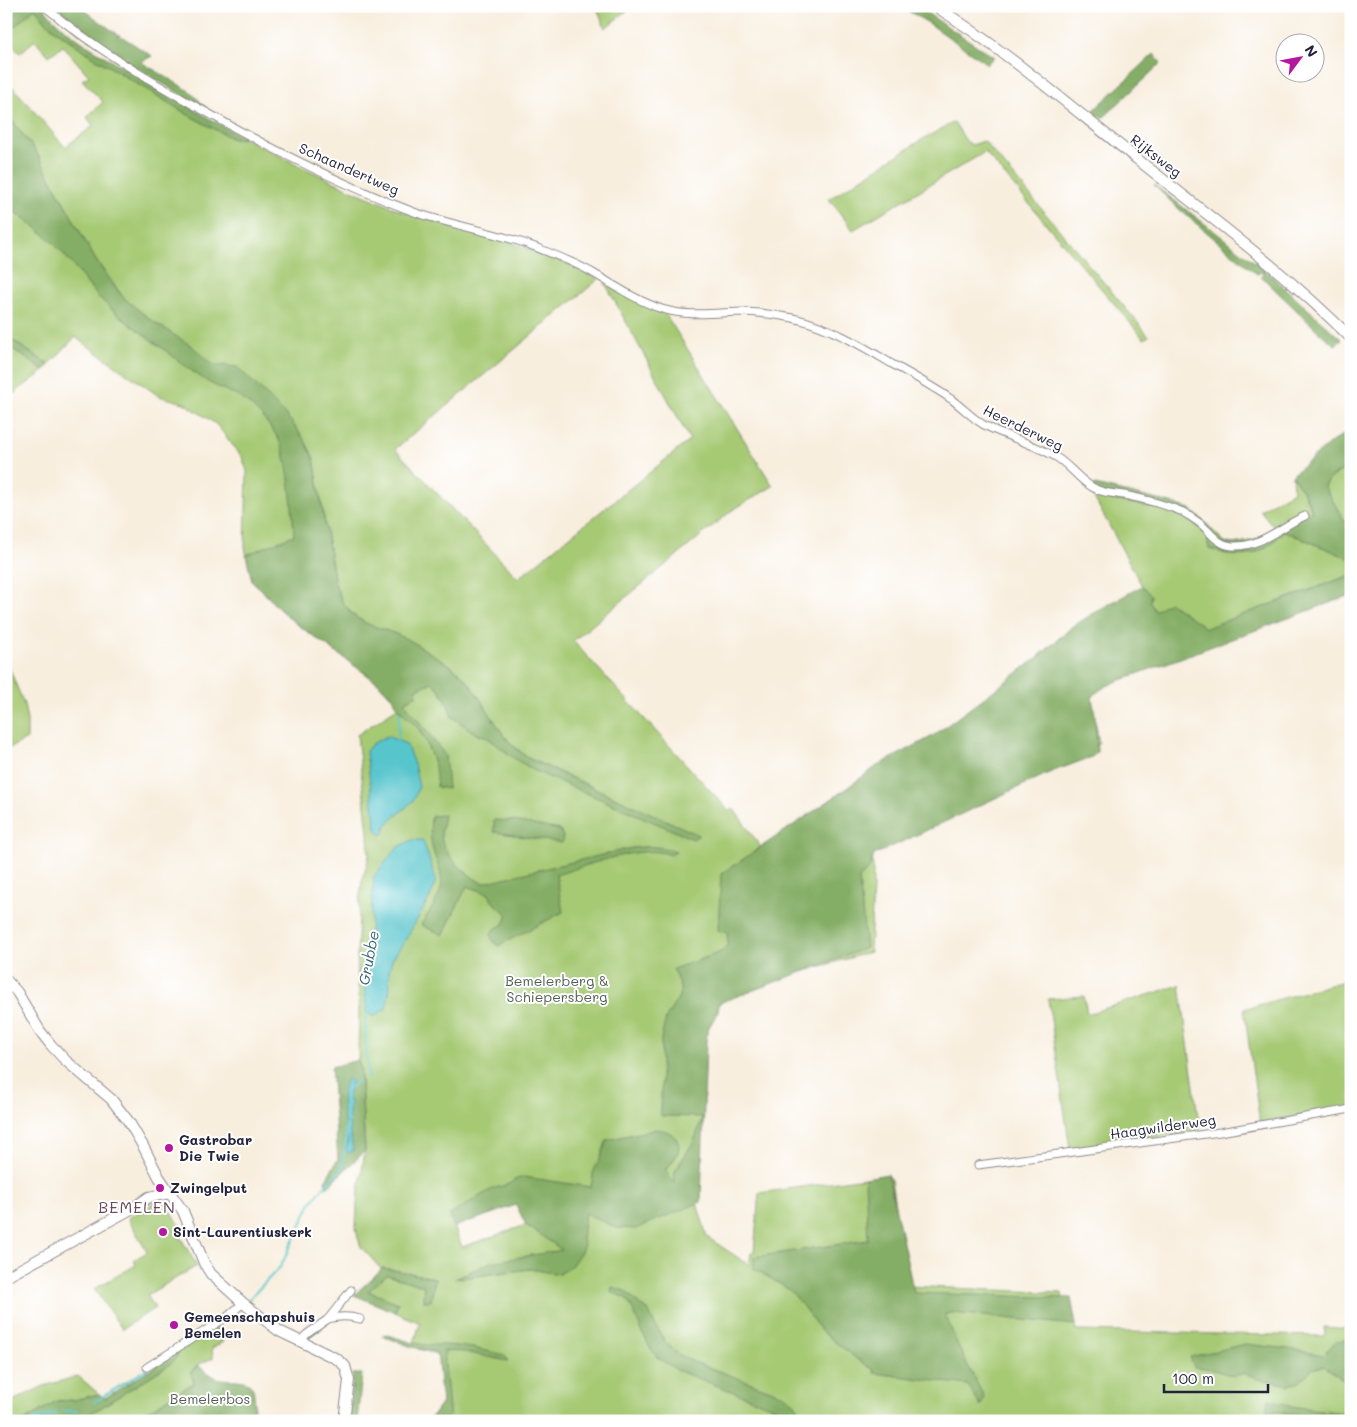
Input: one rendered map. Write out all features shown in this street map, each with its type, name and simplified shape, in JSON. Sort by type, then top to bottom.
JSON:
[{"type":"street","name":"Schaandertweg","points":[[44,6],[99,47],[160,86],[235,129],[287,155],[362,190],[418,213],[512,239],[556,255],[580,266],[638,299],[664,309]]},
{"type":"street","name":"Rijksweg","points":[[935,6],[1005,55],[1196,205],[1299,288],[1351,338]]},
{"type":"street","name":"Heerderweg","points":[[664,309],[698,314],[762,313],[793,318],[822,328],[860,345],[929,385],[954,401],[975,420],[984,425],[1057,458],[1068,465],[1091,487],[1102,492],[1145,500],[1181,512],[1196,520],[1217,540],[1226,545],[1236,546],[1259,541],[1272,536],[1305,516]]},
{"type":"street","points":[[6,980],[17,992],[51,1046],[102,1090],[119,1109],[139,1138],[159,1177],[183,1211],[200,1255],[218,1282],[279,1331],[299,1342],[337,1358],[346,1369],[349,1380],[344,1421]]},
{"type":"street","name":"Haagwilderweg","points":[[978,1165],[1220,1132],[1351,1110]]},
{"type":"street","points":[[6,1277],[133,1208],[149,1197],[159,1177]]},
{"type":"street","points":[[149,1197],[170,1193]]},
{"type":"street","points":[[299,1342],[328,1319],[352,1290]]},
{"type":"street","points":[[147,1367],[227,1318],[243,1303]]},
{"type":"street","points":[[328,1319],[336,1317],[360,1319]]},
{"type":"green space","points":[[6,6],[43,6],[59,24],[90,47],[244,138],[233,139],[192,117],[98,60],[56,31],[35,8],[6,34]]},
{"type":"green space","points":[[49,6],[79,6],[152,56],[141,62],[191,92],[210,112],[79,33]]},
{"type":"green space","points":[[596,6],[633,6],[605,28]]},
{"type":"green space","points":[[900,6],[916,6],[994,57],[987,64],[930,24]]},
{"type":"green space","name":"Bemelerberg & Schiepersberg","points":[[35,8],[56,31],[98,60],[192,117],[233,139],[244,138],[356,192],[404,212],[466,231],[505,240],[574,266],[599,279],[395,449],[518,578],[690,440],[605,283],[640,302],[663,310],[773,486],[731,511],[573,641],[729,811],[733,808],[761,847],[758,850],[876,768],[953,723],[1037,658],[1072,627],[1124,604],[1146,591],[1092,494],[1102,498],[1171,511],[1185,516],[1192,520],[1207,537],[1209,549],[1229,555],[1247,555],[1261,550],[1273,542],[1283,531],[1276,530],[1260,510],[1293,491],[1292,475],[1303,491],[1312,512],[1296,518],[1284,531],[1351,559],[1351,575],[1207,628],[1212,640],[1087,685],[1085,683],[1083,690],[1096,725],[1099,743],[1094,748],[1047,763],[940,821],[872,854],[873,886],[870,952],[719,996],[716,1010],[706,1018],[702,1026],[700,1116],[703,1116],[700,1127],[700,1202],[697,1203],[707,1237],[749,1265],[751,1253],[754,1252],[759,1193],[865,1178],[866,1183],[891,1179],[907,1286],[1062,1293],[1067,1324],[1076,1325],[1076,1331],[1323,1336],[1325,1335],[1324,1327],[1351,1329],[1351,1421],[429,1421],[442,1403],[441,1359],[436,1354],[418,1349],[419,1344],[414,1343],[420,1323],[395,1312],[398,1303],[368,1291],[387,1275],[424,1286],[423,1300],[431,1301],[435,1278],[381,1269],[361,1247],[356,1228],[357,1204],[365,1150],[360,1066],[358,1060],[359,1001],[357,957],[360,895],[369,856],[357,735],[397,708],[413,722],[377,682],[294,622],[262,590],[263,588],[249,563],[245,546],[247,471],[242,457],[216,424],[184,403],[159,396],[75,337],[49,365],[6,336],[6,147],[73,222],[90,255],[117,292],[121,294],[95,259],[35,150],[6,113],[6,88],[12,86],[65,147],[93,126],[87,117],[103,102],[82,80],[89,76],[63,46],[49,56],[35,40],[20,53],[6,41],[6,34]],"holes":[[[225,366],[237,367],[290,421],[308,446],[314,459],[335,584],[343,603],[355,617],[339,601],[329,581],[322,547],[319,505],[311,469],[304,449],[292,431],[250,381],[233,368]],[[438,658],[459,672],[506,738],[528,758],[674,824],[532,762],[516,753],[508,745],[469,688],[457,674]],[[515,1204],[559,1247],[526,1225],[462,1247],[454,1226]],[[534,1264],[565,1270],[560,1274],[530,1269],[457,1278],[473,1270]]]},
{"type":"green space","points":[[1154,54],[1161,63],[1102,119],[1093,111]]},
{"type":"green space","points":[[6,113],[35,150],[95,259],[124,298],[151,320],[193,347],[211,364],[237,367],[270,398],[300,433],[314,459],[335,584],[343,603],[351,613],[368,624],[411,641],[461,674],[473,688],[503,734],[513,746],[528,758],[699,835],[693,839],[537,772],[515,759],[488,738],[483,735],[479,736],[452,717],[446,700],[432,682],[415,690],[417,695],[404,702],[445,755],[448,789],[437,787],[435,766],[426,742],[418,728],[397,708],[392,697],[377,682],[294,622],[252,581],[246,555],[294,535],[287,469],[281,444],[276,435],[262,416],[245,401],[201,377],[116,313],[95,293],[54,244],[38,229],[6,207]]},
{"type":"green space","points":[[954,122],[966,141],[972,145],[984,141],[1149,336],[1144,339],[985,152],[853,230],[829,199],[923,139]]},
{"type":"green space","points":[[1154,185],[1265,270],[1342,340],[1335,345],[1320,333],[1261,276],[1264,271],[1257,274],[1180,210]]},
{"type":"green space","points":[[6,336],[49,365],[44,371],[6,344]]},
{"type":"green space","points":[[6,344],[44,371],[6,399]]},
{"type":"green space","points":[[1351,430],[1351,466],[1331,477],[1324,486],[1344,520],[1351,522],[1351,559],[1284,531],[1273,542],[1254,553],[1247,555],[1226,554],[1209,549],[1207,536],[1192,520],[1185,516],[1171,511],[1102,498],[1092,494],[1095,485],[1171,503],[1190,509],[1226,543],[1234,544],[1255,540],[1299,515],[1312,512],[1306,497],[1292,475],[1333,441]]},
{"type":"green space","points":[[1351,466],[1351,522],[1344,520],[1324,487],[1331,477]]},
{"type":"green space","points":[[1351,575],[1351,595],[1118,681],[1100,690],[1092,698],[1095,714],[1097,752],[1092,757],[1051,772],[874,855],[869,869],[859,879],[866,948],[719,1003],[718,1012],[708,1029],[706,1041],[701,1202],[635,1229],[617,1228],[585,1213],[582,1239],[584,1245],[582,1250],[572,1265],[560,1274],[530,1269],[455,1279],[491,1262],[562,1250],[526,1225],[516,1205],[454,1227],[450,1215],[492,1189],[507,1185],[514,1180],[524,1177],[591,1187],[594,1168],[599,1161],[607,1140],[657,1129],[670,1133],[678,1143],[679,1147],[675,1158],[665,1169],[674,1183],[675,1171],[694,1141],[703,1117],[661,1116],[661,1039],[666,1018],[681,990],[673,969],[721,952],[728,944],[727,932],[718,931],[721,874],[877,766],[933,736],[1037,658],[1072,627],[1142,586],[1151,595],[1150,602],[1155,611],[1169,602],[1206,628]]},
{"type":"green space","points":[[6,660],[24,704],[27,720],[27,739],[6,750]]},
{"type":"green space","points":[[444,815],[441,836],[446,850],[463,870],[483,883],[632,848],[654,847],[676,851],[671,855],[659,852],[645,852],[614,857],[556,875],[563,912],[498,946],[491,936],[493,930],[504,924],[508,915],[492,901],[489,894],[467,886],[443,935],[421,925],[438,897],[442,883],[431,843],[431,816]]},
{"type":"green space","points":[[494,820],[514,821],[560,830],[563,836],[562,843],[494,832]]},
{"type":"green space","points":[[1351,979],[1351,1107],[1260,1123],[1244,1009]]},
{"type":"green space","points":[[1180,985],[1200,1131],[1070,1149],[1048,999],[1084,996],[1087,1014]]},
{"type":"green space","points":[[358,1060],[360,1066],[365,1151],[327,1187],[325,1181],[338,1159],[331,1067]]},
{"type":"green space","points":[[888,1174],[914,1293],[1071,1298],[1076,1325],[952,1313],[945,1314],[959,1348],[984,1397],[981,1407],[968,1385],[874,1373],[874,1370],[821,1331],[788,1289],[753,1268],[754,1257],[868,1240],[865,1178]]},
{"type":"green space","points":[[158,1201],[166,1203],[179,1224],[175,1228],[197,1266],[147,1295],[155,1308],[122,1329],[94,1289],[136,1265],[134,1260],[147,1252],[128,1218]]},
{"type":"green space","points":[[383,1268],[435,1278],[431,1301],[423,1301],[424,1286],[387,1275],[368,1291],[398,1303],[395,1312],[354,1295]]},
{"type":"green space","points":[[612,1287],[625,1291],[648,1310],[665,1341],[678,1354],[694,1362],[784,1395],[792,1400],[802,1421],[785,1421],[780,1411],[775,1408],[679,1371],[658,1358],[650,1348],[626,1298],[611,1292]]},
{"type":"green space","points":[[216,1327],[223,1342],[212,1348],[213,1358],[197,1365],[191,1372],[194,1383],[131,1421],[73,1421],[100,1408],[170,1364],[176,1358],[179,1351]]},
{"type":"green space","points":[[384,1334],[426,1345],[473,1348],[505,1355],[508,1361],[464,1352],[444,1351],[450,1421],[429,1421],[442,1403],[437,1352],[412,1347],[383,1336]]},
{"type":"green space","points":[[1351,1338],[1351,1385],[1324,1366],[1312,1369],[1300,1382],[1289,1385],[1258,1379],[1245,1373],[1233,1376],[1210,1369],[1194,1367],[1190,1357],[1245,1344],[1323,1355],[1335,1342]]},
{"type":"green space","name":"Bemelerbos","points":[[179,1351],[176,1358],[170,1364],[83,1417],[73,1421],[24,1421],[57,1401],[74,1400],[99,1394],[105,1398]]},
{"type":"green space","name":"Bemelerbos","points":[[197,1365],[217,1378],[243,1381],[251,1385],[254,1396],[253,1421],[131,1421],[194,1383],[191,1372]]},
{"type":"green space","points":[[353,1374],[362,1374],[357,1421],[339,1421],[350,1414]]},
{"type":"green space","points":[[78,1376],[99,1394],[74,1400],[57,1401],[24,1421],[6,1421],[6,1404],[44,1386]]},
{"type":"green space","points":[[1269,1399],[1290,1406],[1351,1414],[1351,1419],[1310,1417],[1266,1410]]},
{"type":"water","points":[[387,736],[406,744],[414,764],[419,787],[413,801],[386,825],[384,833],[381,835],[376,829],[366,751],[372,744]]},
{"type":"water","points":[[412,840],[423,840],[436,880],[431,895],[392,960],[389,971],[390,988],[386,1009],[374,1016],[367,1013],[362,960],[369,948],[374,876],[397,848]]},
{"type":"water","points":[[348,1078],[351,1081],[348,1097],[353,1150],[351,1153],[346,1149],[348,1143],[342,1101]]},
{"type":"waterway","name":"Grubbe","points":[[397,742],[400,713]]},
{"type":"waterway","name":"Grubbe","points":[[368,1012],[365,1020],[368,1079]]},
{"type":"waterway","name":"Grubbe","points":[[349,1088],[359,1080]]},
{"type":"waterway","points":[[249,1299],[281,1266],[311,1203],[341,1169],[346,1144],[346,1126]]},
{"type":"waterway","points":[[94,1402],[147,1369]]},
{"type":"waterway","points":[[63,1411],[77,1411]]},
{"type":"waterway","points":[[30,1421],[56,1413]]},
{"type":"place","name":"Gastrobar Die Twie","points":[[169,1148]]},
{"type":"place","name":"Zwingelput","points":[[160,1188]]},
{"type":"place","name":"Sint-Laurentiuskerk","points":[[163,1232]]},
{"type":"place","name":"Gemeenschapshuis Bemelen","points":[[174,1325]]},
{"type":"district","name":"BEMELEN","points":[[137,1207]]}]
